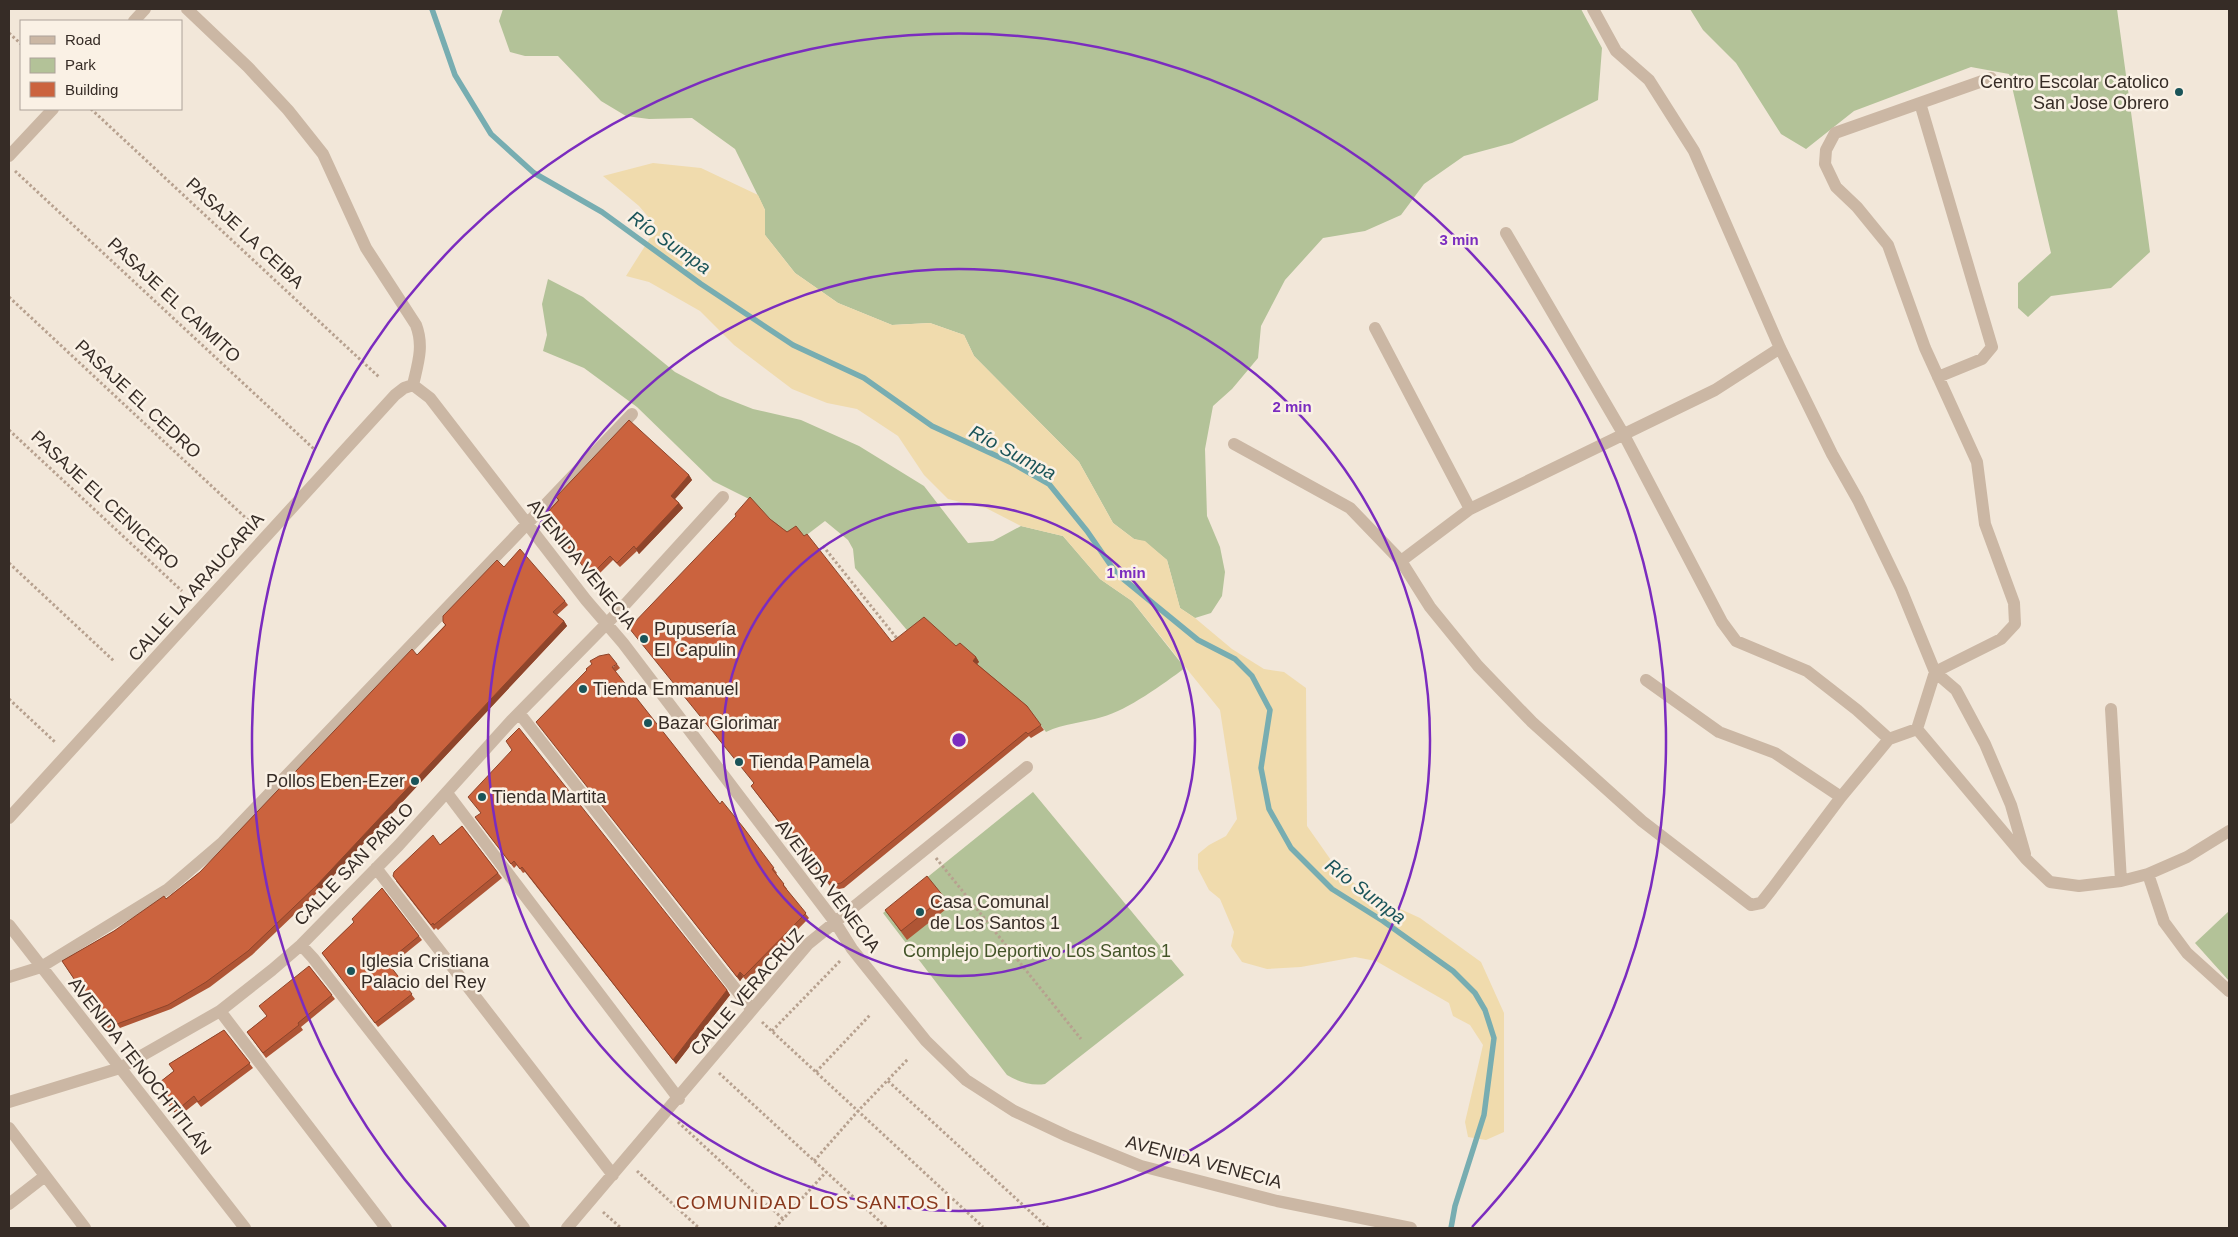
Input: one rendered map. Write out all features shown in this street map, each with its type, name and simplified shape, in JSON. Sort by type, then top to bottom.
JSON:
[{"type":"street","points":[[135,20],[145,9]]},
{"type":"street","points":[[187,9],[248,67],[288,110],[323,154],[366,248],[416,325],[421,339],[420,354],[413,385]]},
{"type":"street","points":[[1592,9],[1616,51],[1649,80],[1694,151],[1780,348],[1901,588],[1935,672],[1956,690],[1985,744],[2011,805],[2026,859]]},
{"type":"street","points":[[1917,729],[1935,672],[2001,639],[2015,624],[2014,603],[1985,524],[1977,462],[1925,348],[1888,245],[1857,207],[1836,186],[1825,164],[1826,150],[1835,133],[1991,78]]},
{"type":"street","points":[[1920,103],[1992,347],[1982,360],[1938,377]]},
{"type":"street","points":[[9,156],[52,110]]},
{"type":"street","points":[[1506,233],[1624,435],[1696,575],[1722,622],[1736,641],[1807,672],[1858,710],[1889,739]]},
{"type":"street","points":[[1375,328],[1470,509]]},
{"type":"street","points":[[1401,561],[1470,509],[1715,390],[1780,348]]},
{"type":"street","name":"AVENIDA VENECIA","points":[[413,385],[430,398],[607,624],[835,922],[852,949],[926,1041],[966,1080],[1014,1111],[1067,1136],[1141,1166],[1268,1199],[1409,1228]]},
{"type":"street","name":"CALLE LA ARAUCARIA","points":[[9,818],[395,395],[404,388],[413,385]]},
{"type":"street","points":[[9,977],[40,967],[168,889],[223,842],[632,414]]},
{"type":"street","points":[[1234,444],[1350,508],[1401,561],[1430,607],[1478,666],[1532,722],[1642,821],[1751,905],[1761,903],[1841,797],[1889,739],[1917,729]]},
{"type":"street","name":"CALLE SAN PABLO","points":[[9,1102],[120,1068],[220,1011],[301,945],[447,793],[519,713],[607,624],[723,497]]},
{"type":"street","points":[[1646,680],[1719,732],[1775,753],[1841,797]]},
{"type":"street","points":[[2111,709],[2121,881]]},
{"type":"street","points":[[519,713],[752,1010]]},
{"type":"street","points":[[1917,729],[2026,859],[2050,882],[2079,886],[2121,881],[2148,874],[2187,857],[2229,830]]},
{"type":"street","name":"CALLE VERACRUZ","points":[[567,1228],[679,1099],[808,944],[1027,767]]},
{"type":"street","points":[[447,793],[679,1099]]},
{"type":"street","points":[[376,868],[613,1175]]},
{"type":"street","points":[[2148,874],[2164,922],[2187,953],[2229,991]]},
{"type":"street","name":"AVENIDA TENOCHTITLÁN","points":[[9,925],[245,1228]]},
{"type":"street","points":[[301,945],[319,965],[524,1228]]},
{"type":"street","points":[[220,1011],[386,1228]]},
{"type":"street","points":[[9,1128],[85,1228]]},
{"type":"street","points":[[9,1204],[45,1176]]},
{"type":"path","points":[[9,33],[20,43]]},
{"type":"path","name":"PASAJE LA CEIBA","points":[[92,110],[380,378]]},
{"type":"path","name":"PASAJE EL CAIMITO","points":[[15,171],[314,449]]},
{"type":"path","name":"PASAJE EL CEDRO","points":[[9,297],[248,520]]},
{"type":"path","name":"PASAJE EL CENICERO","points":[[9,430],[182,591]]},
{"type":"path","points":[[823,546],[902,645]]},
{"type":"path","points":[[9,563],[115,662]]},
{"type":"path","points":[[9,699],[68,753]]},
{"type":"path","points":[[928,848],[1081,1039]]},
{"type":"path","points":[[772,1031],[852,949]]},
{"type":"path","points":[[752,1010],[772,1031],[983,1227]]},
{"type":"path","points":[[816,1072],[871,1014]]},
{"type":"path","points":[[814,1161],[858,1111],[908,1060]]},
{"type":"path","points":[[719,1073],[887,1228]]},
{"type":"path","points":[[888,1081],[1048,1228]]},
{"type":"path","points":[[678,1122],[783,1219]]},
{"type":"path","points":[[637,1171],[699,1228]]},
{"type":"path","points":[[776,1228],[826,1172]]},
{"type":"path","points":[[604,1212],[621,1228]]},
{"type":"green space","points":[[503,9],[1581,9],[1602,48],[1598,100],[1512,143],[1464,156],[1424,184],[1401,215],[1365,231],[1323,238],[1285,280],[1261,326],[1258,358],[1232,389],[1213,406],[1205,449],[1207,516],[1220,547],[1225,572],[1222,596],[1211,613],[1195,618],[1180,608],[1167,560],[1145,542],[1134,539],[1113,523],[1079,462],[974,356],[964,335],[930,323],[892,325],[838,303],[795,273],[765,235],[765,210],[735,149],[692,118],[649,119],[626,116],[601,101],[558,56],[525,56],[510,52],[499,21]]},
{"type":"green space","points":[[1690,9],[2117,9],[2150,252],[2111,288],[2051,296],[2028,317],[2018,308],[2018,283],[2051,253],[2009,74],[1971,67],[1854,111],[1806,149],[1781,134],[1736,63],[1703,30]]},
{"type":"green space","points":[[548,279],[583,297],[675,372],[720,396],[753,409],[801,420],[859,446],[924,486],[968,543],[993,541],[1021,526],[1063,536],[1100,579],[1132,601],[1185,668],[1123,709],[1102,717],[1046,732],[1030,711],[976,665],[979,662],[911,635],[855,568],[853,549],[848,540],[825,521],[804,537],[790,537],[749,499],[713,481],[637,407],[584,368],[543,351],[547,335],[542,304]]},
{"type":"green space","name":"Complejo Deportivo Los Santos 1","points":[[1033,792],[1184,975],[1045,1084],[1025,1083],[1007,1075],[883,913]]},
{"type":"green space","points":[[2229,911],[2229,981],[2195,943]]},
{"type":"sand","points":[[653,163],[701,168],[758,195],[765,210],[765,235],[795,273],[838,303],[892,325],[930,323],[964,335],[974,356],[1079,462],[1113,523],[1134,539],[1145,541],[1167,560],[1180,608],[1232,649],[1264,669],[1284,672],[1306,688],[1307,826],[1340,873],[1372,896],[1420,918],[1481,962],[1504,1013],[1504,1132],[1486,1140],[1468,1137],[1465,1122],[1483,1045],[1470,1025],[1453,1016],[1449,1003],[1376,961],[1355,957],[1301,967],[1267,969],[1242,962],[1231,946],[1234,932],[1220,899],[1209,890],[1198,869],[1198,854],[1209,845],[1226,836],[1237,819],[1220,710],[1132,601],[1100,579],[1063,536],[1021,526],[986,508],[948,499],[924,475],[898,436],[857,409],[827,403],[792,389],[734,345],[700,311],[649,282],[626,276],[657,227],[639,206],[603,176]]},
{"type":"building","points":[[629,420],[689,475],[671,496],[679,503],[636,549],[634,546],[617,563],[610,556],[590,576],[544,516],[559,500],[556,497]]},
{"type":"building","points":[[750,497],[770,519],[787,532],[796,526],[804,536],[807,534],[892,642],[924,617],[956,646],[960,643],[976,657],[973,661],[1027,706],[1041,725],[1028,734],[1026,732],[841,883],[836,884],[827,881],[751,786],[754,783],[629,628],[736,516],[735,514]]},
{"type":"building","points":[[520,549],[565,601],[553,612],[564,621],[316,886],[248,951],[206,982],[168,1005],[117,1024],[115,1019],[105,1025],[62,961],[114,931],[164,896],[166,899],[200,872],[412,649],[417,655],[446,625],[443,622],[443,616],[497,560],[504,567]]},
{"type":"building","points":[[609,654],[617,664],[612,667],[720,804],[722,801],[743,827],[774,868],[772,869],[783,885],[806,913],[744,976],[740,972],[737,977],[536,722],[587,670],[592,664],[590,661],[599,656]]},
{"type":"building","points":[[519,728],[727,990],[673,1060],[522,867],[520,869],[514,861],[511,864],[475,817],[481,813],[468,797],[512,750],[506,741]]},
{"type":"building","points":[[462,826],[498,873],[434,925],[433,923],[431,925],[393,876],[394,872],[433,835],[440,845]]},
{"type":"building","points":[[927,876],[944,897],[901,931],[885,910]]},
{"type":"building","points":[[382,888],[419,936],[387,962],[412,994],[375,1023],[322,953],[354,922],[352,919]]},
{"type":"building","points":[[309,966],[332,995],[298,1023],[299,1025],[263,1053],[247,1032],[267,1016],[259,1006]]},
{"type":"building","points":[[224,1030],[250,1063],[198,1102],[194,1096],[175,1112],[164,1098],[169,1094],[160,1082],[174,1071],[169,1064]]},
{"type":"waterway","name":"Río Sumpa","points":[[432,9],[455,75],[491,134],[534,173],[602,212],[701,284],[793,345],[864,378],[932,426],[1012,463],[1049,484],[1087,531],[1116,573],[1198,640],[1235,659],[1252,676],[1270,710],[1261,768],[1269,809],[1291,848],[1332,889],[1383,921],[1453,971],[1475,993],[1485,1010],[1494,1038],[1484,1115],[1455,1206],[1451,1228]]},
{"type":"place","name":"Centro Escolar Catolico San Jose Obrero","points":[[2179,92]]},
{"type":"place","name":"Pupusería El Capulin","points":[[644,639]]},
{"type":"place","name":"Tienda Emmanuel","points":[[583,689]]},
{"type":"place","name":"Bazar Glorimar","points":[[648,723]]},
{"type":"place","name":"Tienda Pamela","points":[[739,762]]},
{"type":"place","name":"Pollos Eben-Ezer","points":[[415,781]]},
{"type":"place","name":"Tienda Martita","points":[[482,797]]},
{"type":"place","name":"Casa Comunal de Los Santos 1","points":[[920,912]]},
{"type":"place","name":"Iglesia Cristiana Palacio del Rey","points":[[351,971]]},
{"type":"district","name":"COMUNIDAD LOS SANTOS I","points":[[814,1202]]}]
